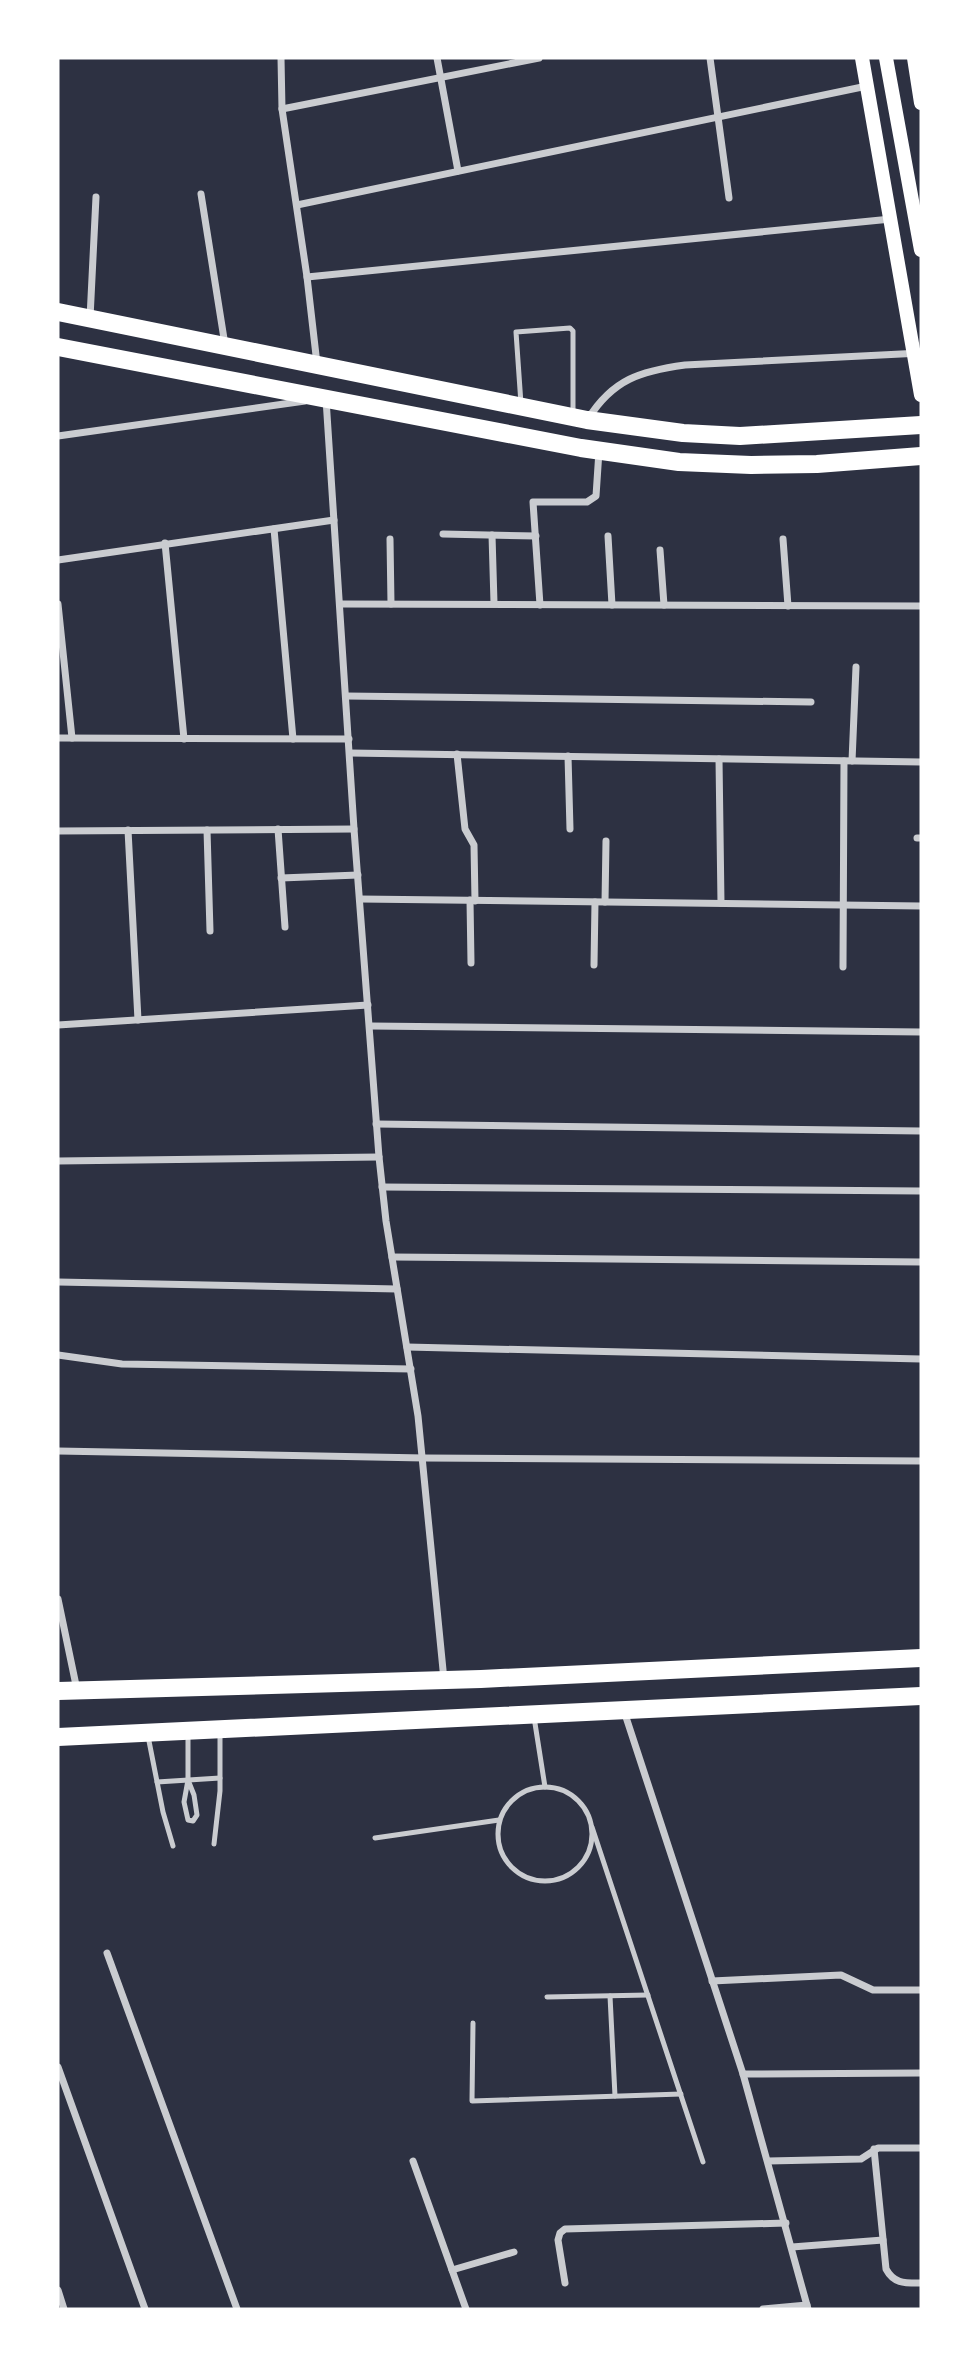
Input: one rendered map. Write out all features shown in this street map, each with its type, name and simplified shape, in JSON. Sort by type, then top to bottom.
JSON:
[{"type":"main road","points":[[862,58],[917,354],[921,395]]},
{"type":"main road","points":[[886,58],[921,250]]},
{"type":"main road","points":[[914,58],[921,103]]},
{"type":"main road","points":[[58,312],[580,419],[683,433],[740,436],[921,425]]},
{"type":"main road","points":[[58,348],[599,450],[679,462],[817,464],[921,456]]},
{"type":"main road","points":[[58,1691],[444,1680],[921,1658]]},
{"type":"main road","points":[[58,1737],[921,1696]]},
{"type":"street","points":[[281,58],[282,110],[317,364]]},
{"type":"street","points":[[437,58],[458,171]]},
{"type":"street","points":[[282,110],[540,58]]},
{"type":"street","points":[[710,58],[729,198]]},
{"type":"street","points":[[297,205],[867,86]]},
{"type":"street","points":[[201,194],[225,345]]},
{"type":"street","points":[[90,318],[96,197]]},
{"type":"street","points":[[307,277],[891,219]]},
{"type":"street","points":[[580,419],[613,388],[633,376],[657,369],[685,365],[917,354]]},
{"type":"street","points":[[58,436],[326,398],[379,1157],[424,1458],[444,1680]]},
{"type":"street","points":[[540,605],[534,502],[594,500],[599,450]]},
{"type":"street","points":[[58,560],[334,520]]},
{"type":"street","points":[[274,529],[293,739]]},
{"type":"street","points":[[443,534],[536,536]]},
{"type":"street","points":[[492,535],[494,603]]},
{"type":"street","points":[[608,536],[612,605]]},
{"type":"street","points":[[390,539],[391,604]]},
{"type":"street","points":[[783,539],[788,606]]},
{"type":"street","points":[[165,543],[184,739]]},
{"type":"street","points":[[660,550],[664,605]]},
{"type":"street","points":[[58,604],[72,738]]},
{"type":"street","points":[[340,604],[921,606]]},
{"type":"street","points":[[843,967],[842,905],[848,761],[856,667]]},
{"type":"street","points":[[345,696],[811,702]]},
{"type":"street","points":[[58,738],[349,739]]},
{"type":"street","points":[[350,752],[921,762]]},
{"type":"street","points":[[457,754],[465,829],[474,845],[471,963]]},
{"type":"street","points":[[568,756],[570,829]]},
{"type":"street","points":[[719,759],[721,903]]},
{"type":"street","points":[[278,829],[285,928]]},
{"type":"street","points":[[58,831],[354,829]]},
{"type":"street","points":[[128,830],[138,1020]]},
{"type":"street","points":[[207,830],[210,931]]},
{"type":"street","points":[[606,841],[606,902]]},
{"type":"street","points":[[281,878],[358,875]]},
{"type":"street","points":[[360,899],[921,906]]},
{"type":"street","points":[[594,965],[595,902]]},
{"type":"street","points":[[58,1025],[368,1005]]},
{"type":"street","points":[[371,1026],[921,1032]]},
{"type":"street","points":[[376,1124],[921,1131]]},
{"type":"street","points":[[58,1161],[379,1157]]},
{"type":"street","points":[[382,1187],[921,1191]]},
{"type":"street","points":[[392,1256],[921,1262]]},
{"type":"street","points":[[58,1282],[397,1289]]},
{"type":"street","points":[[407,1347],[921,1359]]},
{"type":"street","points":[[58,1355],[122,1364],[411,1368]]},
{"type":"street","points":[[58,1451],[424,1458],[921,1461]]},
{"type":"street","points":[[58,1599],[77,1691]]},
{"type":"street","points":[[624,1710],[743,2074],[808,2307],[763,2309]]},
{"type":"street","points":[[107,1953],[237,2309]]},
{"type":"street","points":[[712,1982],[841,1975],[873,1990],[921,1990]]},
{"type":"street","points":[[58,2067],[145,2309]]},
{"type":"street","points":[[743,2074],[921,2073]]},
{"type":"street","points":[[768,2161],[861,2159],[874,2149],[921,2148]]},
{"type":"street","points":[[874,2149],[886,2269],[890,2277],[898,2282],[921,2283]]},
{"type":"street","points":[[414,2161],[466,2309]]},
{"type":"street","points":[[565,2283],[558,2240],[565,2229],[786,2223]]},
{"type":"street","points":[[792,2247],[883,2240]]},
{"type":"street","points":[[452,2270],[514,2252]]},
{"type":"street","points":[[58,2290],[64,2309]]},
{"type":"lane","points":[[521,406],[516,332],[570,328],[573,331],[580,419]]},
{"type":"lane","points":[[534,1714],[545,1787]]},
{"type":"lane","points":[[214,1844],[219,1809],[219,1729]]},
{"type":"lane","points":[[188,1731],[185,1810],[188,1820],[193,1821],[197,1815],[188,1780]]},
{"type":"lane","points":[[148,1733],[173,1846]]},
{"type":"lane","points":[[157,1782],[220,1778]]},
{"type":"lane","points":[[592,1827],[589,1849],[576,1869],[566,1876],[542,1881],[519,1873],[503,1856],[499,1844],[499,1820],[509,1803],[526,1791],[545,1787],[566,1792],[583,1806],[592,1827],[703,2162]]},
{"type":"lane","points":[[375,1838],[499,1820]]},
{"type":"lane","points":[[547,1997],[648,1995]]},
{"type":"lane","points":[[610,1996],[615,2096]]},
{"type":"lane","points":[[473,2023],[472,2101],[681,2094]]}]
